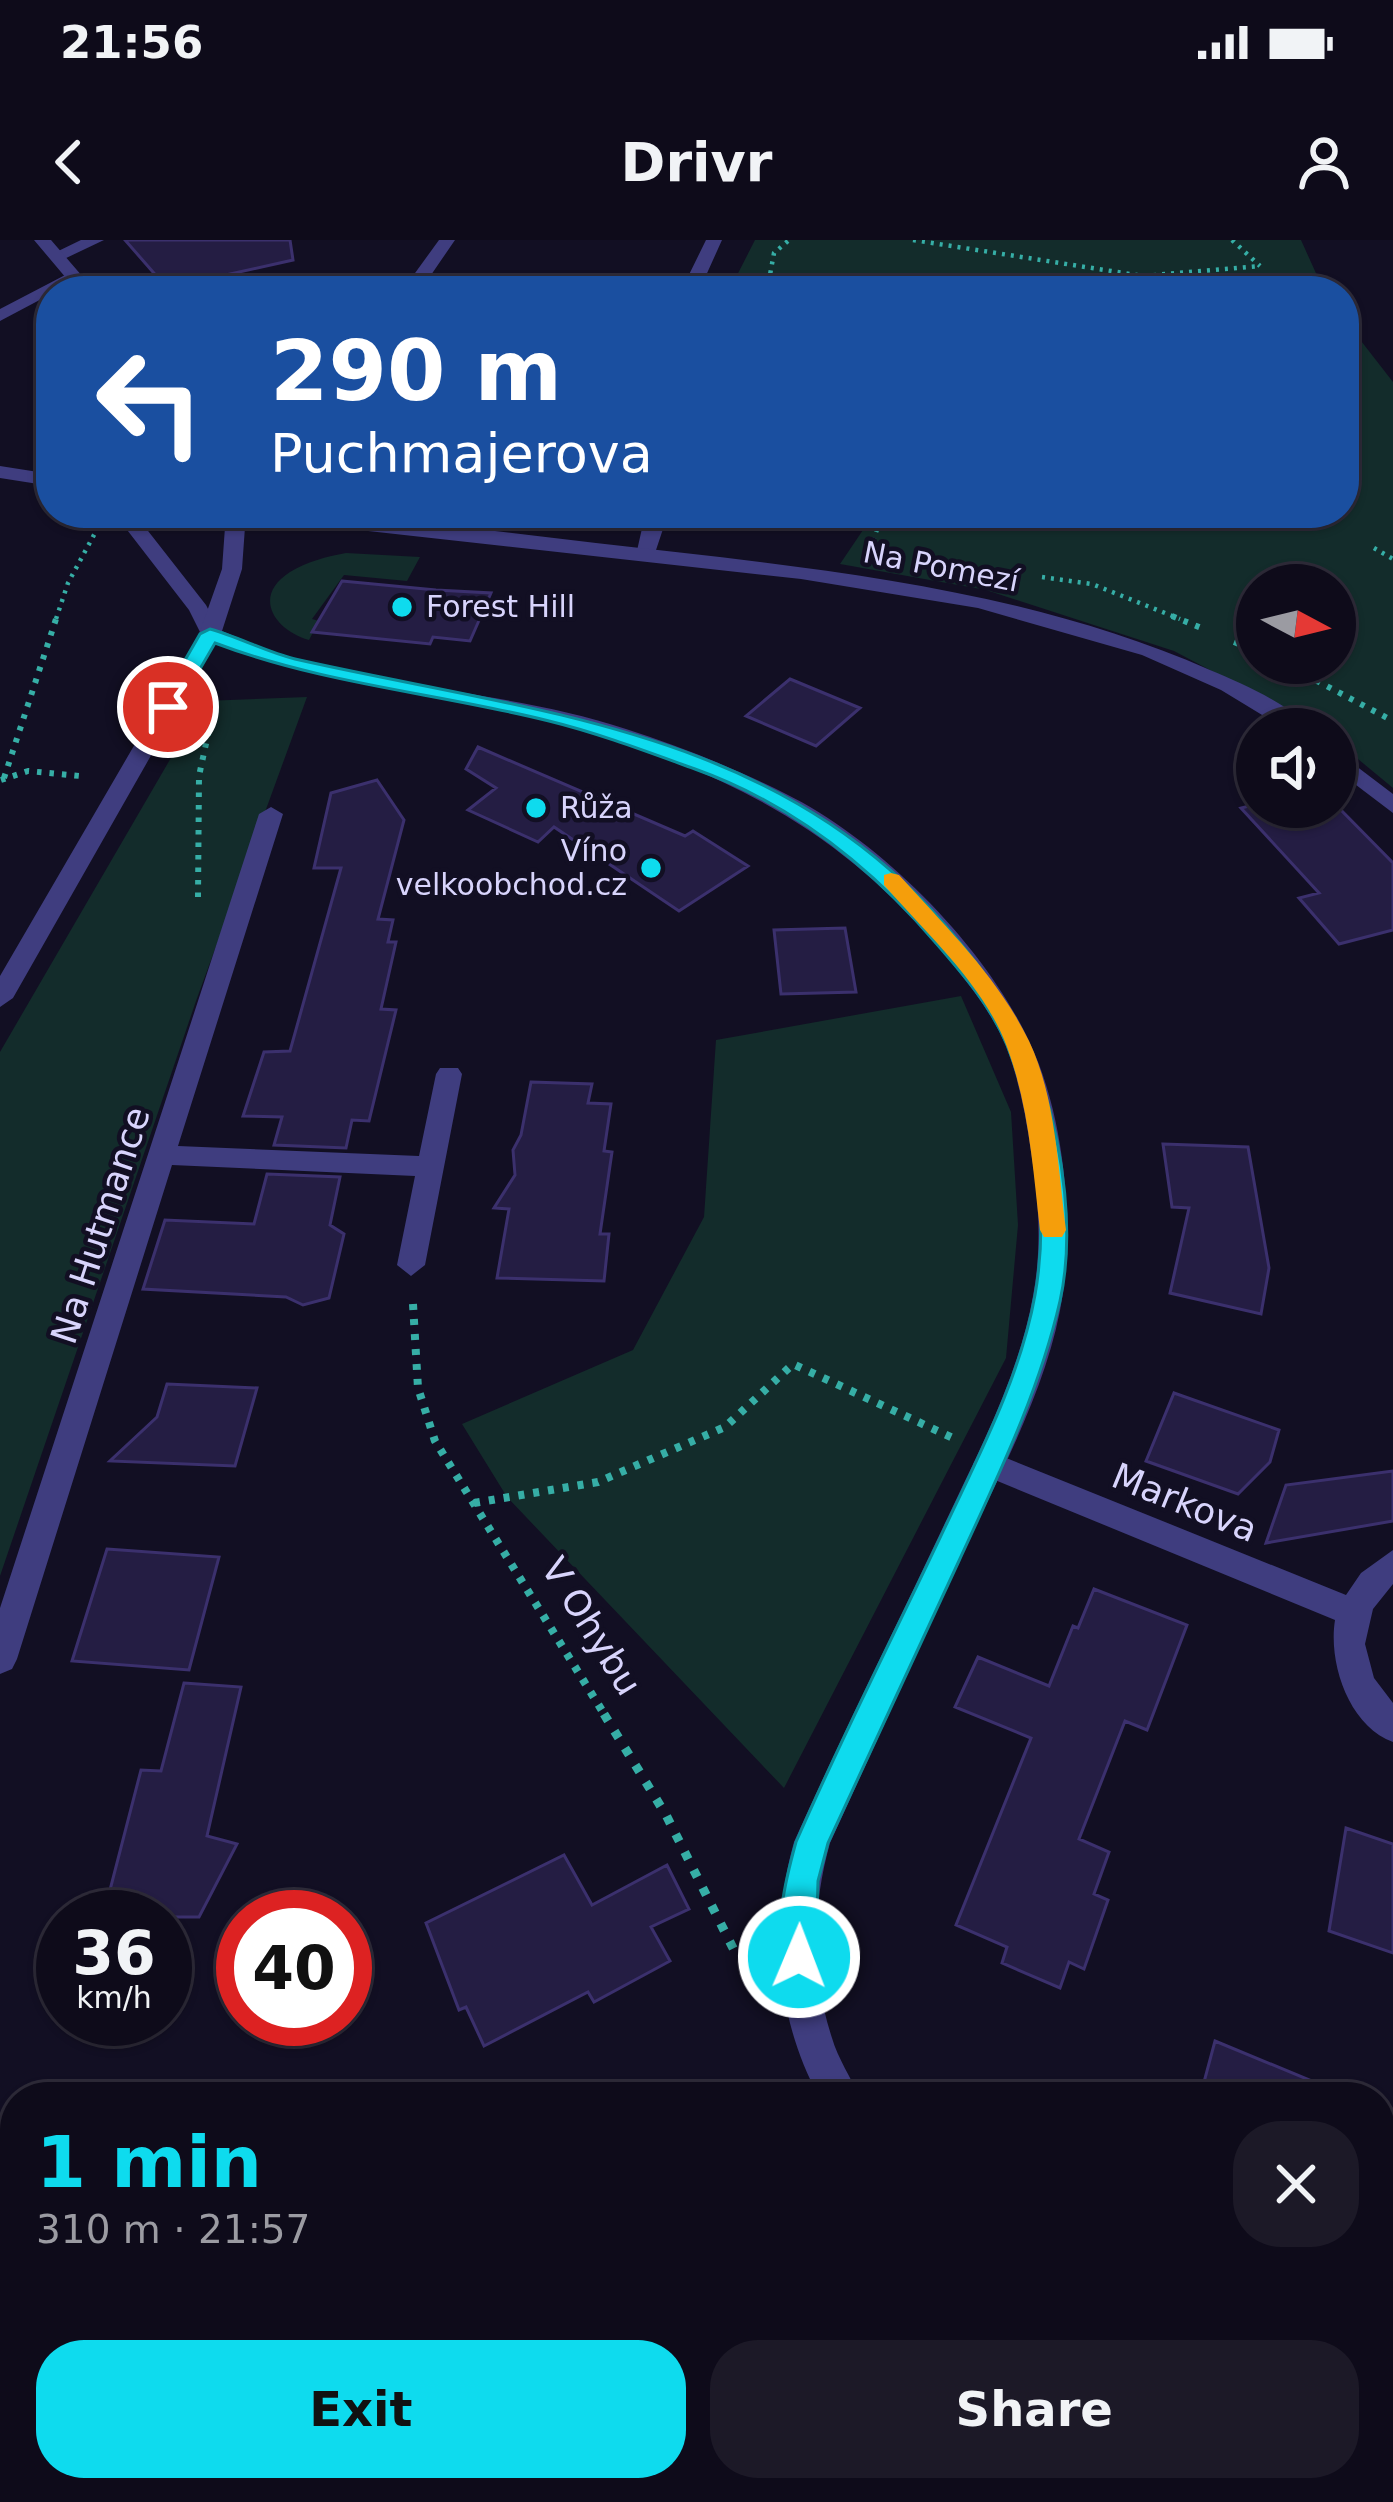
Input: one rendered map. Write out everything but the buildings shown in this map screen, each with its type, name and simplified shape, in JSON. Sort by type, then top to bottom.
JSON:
[{"type":"street","points":[[42,240],[73,276]]},
{"type":"street","points":[[56,256],[96,240]]},
{"type":"street","points":[[422,276],[447,240]]},
{"type":"street","points":[[697,276],[714,240]]},
{"type":"street","points":[[0,316],[36,302]]},
{"type":"street","points":[[0,472],[36,478]]},
{"type":"street","points":[[136,528],[199,609],[210,634],[285,663],[555,716],[682,757],[796,809],[902,889],[1002,1012],[1030,1075],[1047,1164],[1053,1224],[1048,1295],[1031,1359],[989,1464],[806,1861],[798,1921],[803,1992],[833,2082]]},
{"type":"street","points":[[0,998],[210,634],[232,569],[235,528]]},
{"type":"street","name":"Na Pomezí","points":[[398,528],[854,580],[971,601],[1062,624],[1206,676],[1271,708]]},
{"type":"street","points":[[646,555],[653,528]]},
{"type":"street","points":[[1356,775],[1393,806]]},
{"type":"street","name":"Na Hutmance","points":[[0,1659],[272,814]]},
{"type":"street","points":[[411,1265],[449,1074]]},
{"type":"street","points":[[165,1155],[431,1167]]},
{"type":"street","name":"Markova","points":[[989,1464],[1351,1612]]},
{"type":"street","points":[[1393,1564],[1367,1585],[1351,1612],[1348,1645],[1357,1680],[1393,1727]]},
{"type":"path","points":[[770,276],[774,254],[789,240]]},
{"type":"path","points":[[913,240],[1142,276],[1260,266],[1232,240]]},
{"type":"path","points":[[2,780],[68,584],[95,528]]},
{"type":"path","points":[[1374,548],[1393,560]]},
{"type":"path","points":[[1322,684],[1393,721]]},
{"type":"path","points":[[200,907],[196,886],[199,776],[216,699]]},
{"type":"path","points":[[2,780],[28,771],[99,778]]},
{"type":"path","name":"V Ohybu","points":[[415,1334],[418,1388],[435,1441],[666,1815],[734,1950]]},
{"type":"path","points":[[474,1504],[598,1482],[725,1427],[793,1364],[954,1439]]},
{"type":"green space","points":[[755,240],[1301,240],[1317,276],[737,276]]},
{"type":"green space","points":[[1359,338],[1393,382],[1393,788],[1356,757],[1356,708],[1282,708],[1237,684],[1356,684],[1356,564],[1236,564],[1236,684],[1174,651],[986,590],[840,564],[864,528],[1359,528]]},
{"type":"green space","points":[[346,553],[420,557],[407,581],[344,575],[312,619],[319,621],[309,640],[286,629],[270,601],[278,581],[304,565]]},
{"type":"green space","points":[[307,697],[196,1001],[0,1576],[0,1052],[204,701]]},
{"type":"green space","points":[[961,996],[1011,1112],[1018,1225],[1006,1358],[784,1788],[507,1497],[462,1424],[633,1350],[704,1217],[716,1040]]},
{"type":"slow traffic","points":[[891,880],[982,982],[1018,1043],[1038,1108],[1053,1230]]},
{"type":"place","name":"Forest Hill","points":[[402,607]]},
{"type":"place","name":"Růža","points":[[536,808]]},
{"type":"place","name":"Víno velkoobchod.cz","points":[[651,868]]},
{"type":"route","points":[[168,707],[210,634],[285,663],[555,716],[707,766],[779,799],[873,863],[902,889],[982,982],[1018,1043],[1038,1108],[1047,1164],[1053,1224],[1048,1295],[1031,1359],[989,1464],[812,1842],[801,1881],[799,1957]]}]
